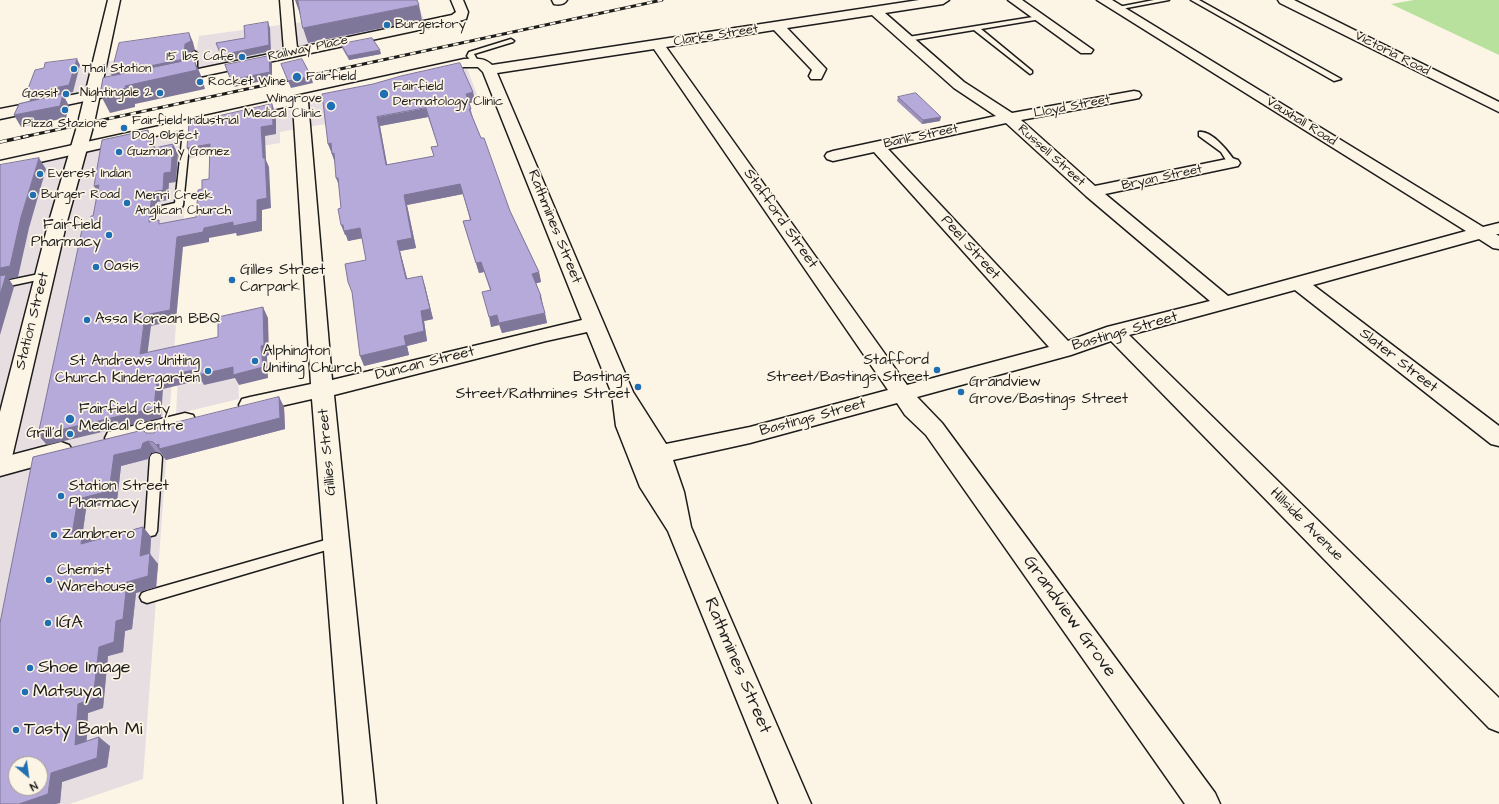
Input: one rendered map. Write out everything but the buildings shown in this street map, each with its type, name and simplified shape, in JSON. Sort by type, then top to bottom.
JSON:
[{"type":"street","name":"Station Street","points":[[0,457],[44,276],[92,95],[114,0]]},
{"type":"street","points":[[286,0],[291,52]]},
{"type":"street","name":"Railway Place","points":[[156,82],[291,52],[452,19],[461,16],[462,12],[457,0]]},
{"type":"street","name":"Clarke Street","points":[[0,166],[464,63],[482,66],[658,45],[943,0]]},
{"type":"street","points":[[1014,0],[1086,50]]},
{"type":"street","name":"Vauxhall Road","points":[[1103,0],[1490,230],[1499,244]]},
{"type":"street","name":"Victoria Road","points":[[1284,0],[1499,108]]},
{"type":"street","name":"Russell Street","points":[[875,11],[959,85],[1009,118],[1092,192],[1225,304]]},
{"type":"street","points":[[778,26],[819,69],[816,76]]},
{"type":"street","name":"Stafford Street","points":[[658,45],[908,392]]},
{"type":"street","name":"Rathmines Street","points":[[482,66],[623,394],[627,426],[652,464],[652,487],[679,527],[795,804]]},
{"type":"street","points":[[0,114],[127,88]]},
{"type":"street","name":"Lloyd Street","points":[[1009,118],[1134,95]]},
{"type":"street","name":"Gillies Street","points":[[300,99],[322,388],[360,804]]},
{"type":"street","name":"Bank Street","points":[[833,156],[1009,118]]},
{"type":"street","name":"Peel Street","points":[[877,146],[1064,350]]},
{"type":"street","name":"Bryan Street","points":[[1092,192],[1232,164]]},
{"type":"street","name":"Bastings Street","points":[[652,464],[750,435],[1064,350],[1114,332],[1225,304],[1490,230]]},
{"type":"street","name":"Slater Street","points":[[1298,283],[1499,438]]},
{"type":"street","name":"Duncan Street","points":[[227,411],[322,388],[349,384],[546,334],[594,324]]},
{"type":"street","name":"Hillside Avenue","points":[[1114,332],[1499,718]]},
{"type":"street","name":"Grandview Grove","points":[[908,392],[913,409],[934,429],[1204,804]]},
{"type":"street","points":[[0,467],[91,444],[158,433],[205,416]]},
{"type":"lane","points":[[1116,8],[1166,0]]},
{"type":"lane","points":[[1194,0],[1337,79]]},
{"type":"lane","points":[[908,39],[1039,18]]},
{"type":"lane","points":[[975,28],[1030,72]]},
{"type":"lane","points":[[482,66],[470,56],[471,53],[511,41]]},
{"type":"lane","points":[[193,75],[194,52]]},
{"type":"lane","points":[[165,208],[179,205],[188,125]]},
{"type":"lane","points":[[1202,134],[1224,150],[1232,164]]},
{"type":"lane","points":[[0,284],[44,276]]},
{"type":"lane","points":[[151,531],[156,457]]},
{"type":"lane","points":[[147,597],[336,542]]},
{"type":"shaded area","points":[[401,0],[417,0],[425,23],[28,104],[39,71],[197,49],[199,36],[301,22],[300,16]]},
{"type":"shaded area","points":[[467,68],[478,97],[280,132],[280,143],[188,159],[143,779],[70,804],[0,804],[0,169]]},
{"type":"shaded area","name":"St Andrews Uniting Church Kindergarten","points":[[237,344],[239,399],[176,414],[179,357]]},
{"type":"green space","points":[[1414,0],[1499,0],[1499,55],[1391,4]]},
{"type":"railway","points":[[23,137],[662,0]]},
{"type":"railway","points":[[0,142],[28,136]]},
{"type":"place","name":"Burgertory","points":[[387,25]]},
{"type":"place","name":"15 lbs Cafe","points":[[242,57]]},
{"type":"place","name":"Thai Station","points":[[74,69]]},
{"type":"place","name":"Fairfield","points":[[297,77]]},
{"type":"place","name":"Rocket Wine","points":[[200,82]]},
{"type":"place","name":"Nightingale 2","points":[[160,93]]},
{"type":"place","name":"Gassit","points":[[66,94]]},
{"type":"place","name":"Fairfield Dermatology Clinic","points":[[384,94]]},
{"type":"place","name":"Wingrove Medical Clinic","points":[[331,106]]},
{"type":"place","name":"Pizza Stazione","points":[[65,110]]},
{"type":"place","name":"Fairfield Industrial Dog Object","points":[[124,128]]},
{"type":"place","name":"Guzman y Gomez","points":[[119,152]]},
{"type":"place","name":"Everest Indian","points":[[40,174]]},
{"type":"place","name":"Burger Road","points":[[33,195]]},
{"type":"place","name":"Merri Creek Anglican Church","points":[[127,203]]},
{"type":"place","name":"Fairfield Pharmacy","points":[[109,235]]},
{"type":"place","name":"Oasis","points":[[96,267]]},
{"type":"place","name":"Gilles Street Carpark","points":[[232,280]]},
{"type":"place","name":"Assa Korean BBQ","points":[[87,320]]},
{"type":"place","name":"Alphington Uniting Church","points":[[255,361]]},
{"type":"place","name":"Stafford Street/Bastings Street","points":[[937,370]]},
{"type":"place","name":"St Andrews Uniting Church Kindergarten","points":[[208,371]]},
{"type":"place","name":"Bastings Street/Rathmines Street","points":[[638,387]]},
{"type":"place","name":"Grandview Grove/Bastings Street","points":[[961,392]]},
{"type":"place","name":"Fairfield City Medical Centre","points":[[70,419]]},
{"type":"place","name":"Grill'd","points":[[70,434]]},
{"type":"place","name":"Station Street Pharmacy","points":[[61,496]]},
{"type":"place","name":"Zambrero","points":[[54,535]]},
{"type":"place","name":"Chemist Warehouse","points":[[49,580]]},
{"type":"place","name":"IGA","points":[[48,623]]},
{"type":"place","name":"Shoe Image","points":[[30,668]]},
{"type":"place","name":"Matsuya","points":[[25,692]]},
{"type":"place","name":"Tasty Banh Mi","points":[[16,730]]}]
